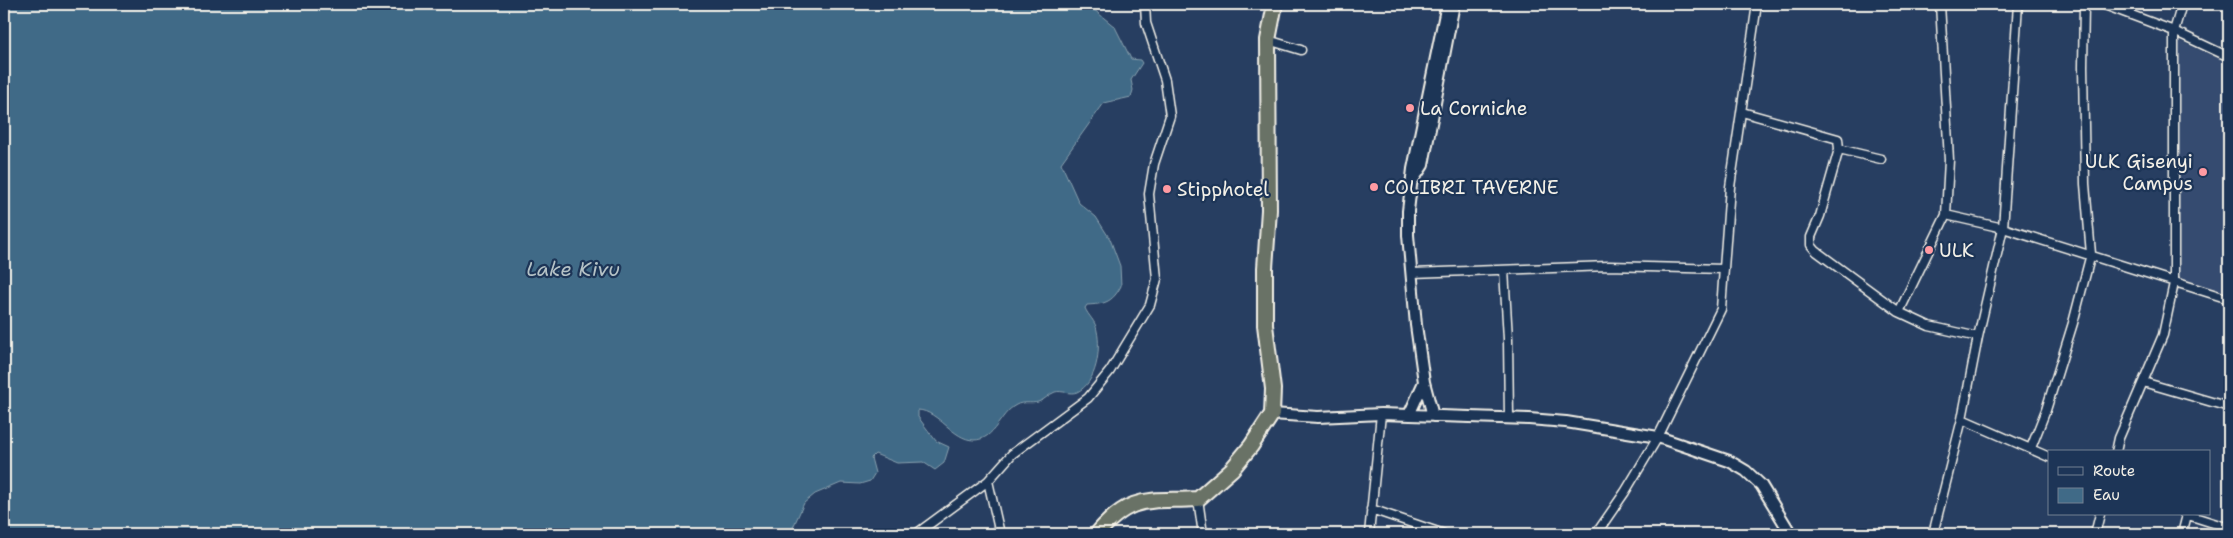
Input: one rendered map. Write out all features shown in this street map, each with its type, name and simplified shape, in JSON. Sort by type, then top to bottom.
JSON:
[{"type":"highway","points":[[1097,534],[1109,520],[1124,508],[1140,502],[1157,499],[1198,499],[1232,469],[1251,446],[1272,414],[1273,389],[1265,325],[1265,268],[1268,210],[1268,40],[1275,4]]},
{"type":"street","points":[[916,534],[988,481],[1012,454],[1088,398],[1100,386],[1155,294],[1157,264],[1149,194],[1154,164],[1170,116],[1170,108],[1164,80],[1146,23],[1145,4]]},
{"type":"street","points":[[1430,112],[1447,4]]},
{"type":"street","points":[[1434,416],[1424,382],[1408,235],[1408,211],[1413,169],[1430,112],[1454,4]]},
{"type":"street","points":[[1596,534],[1625,492],[1658,437],[1721,309],[1724,296],[1730,187],[1757,4]]},
{"type":"street","points":[[1899,312],[1946,216],[1949,160],[1940,4]]},
{"type":"street","points":[[1933,534],[1962,419],[1978,337],[2004,228],[2018,4]]},
{"type":"street","points":[[2031,448],[2073,323],[2091,254],[2085,184],[2082,66],[2084,4]]},
{"type":"street","points":[[2102,4],[2174,31],[2229,57]]},
{"type":"street","points":[[2117,450],[2163,335],[2174,283],[2174,31],[2182,4]]},
{"type":"street","points":[[1268,40],[1301,50]]},
{"type":"street","points":[[1742,112],[1838,139],[1839,149],[1820,216],[1811,237],[1811,245],[1899,312],[1929,326],[1978,337]]},
{"type":"street","points":[[1839,149],[1881,159]]},
{"type":"street","points":[[1946,216],[2004,228],[2229,299]]},
{"type":"street","points":[[1412,273],[1609,266],[1724,269]]},
{"type":"street","points":[[1504,270],[1508,339],[1509,418]]},
{"type":"street","points":[[1409,415],[1424,382]]},
{"type":"street","points":[[2143,382],[2229,407]]},
{"type":"street","points":[[1272,414],[1318,417],[1381,414],[1509,418],[1566,422],[1658,437],[1729,461],[1746,472],[1761,485],[1790,534]]},
{"type":"street","points":[[1369,534],[1381,414]]},
{"type":"street","points":[[1962,419],[2048,456]]},
{"type":"street","points":[[988,481],[1000,534]]},
{"type":"street","points":[[1198,499],[1203,534]]},
{"type":"street","points":[[1371,509],[1444,534]]},
{"type":"street","points":[[2095,534],[2100,516]]},
{"type":"street","points":[[2182,534],[2186,516]]},
{"type":"street","points":[[2189,516],[2229,528]]},
{"type":"shaded area","name":"ULK Gisenyi Campus","points":[[2177,40],[2229,63],[2229,296],[2177,281]]},
{"type":"water","name":"Lake Kivu","points":[[4,4],[1087,4],[1115,27],[1131,59],[1140,60],[1142,63],[1131,80],[1133,90],[1131,97],[1104,103],[1061,163],[1079,203],[1096,217],[1110,239],[1120,266],[1121,286],[1118,292],[1107,302],[1087,305],[1085,308],[1096,327],[1098,356],[1093,373],[1084,388],[1074,393],[1055,392],[1038,402],[1016,405],[1005,414],[987,436],[974,440],[966,439],[933,415],[918,410],[918,417],[936,441],[949,447],[944,463],[935,470],[923,462],[897,463],[875,454],[871,458],[875,473],[870,481],[860,484],[841,483],[815,494],[804,503],[790,534],[4,534]]},
{"type":"place","name":"La Corniche","points":[[1410,108]]},
{"type":"place","name":"ULK Gisenyi Campus","points":[[2203,172]]},
{"type":"place","name":"COLIBRI TAVERNE","points":[[1374,187]]},
{"type":"place","name":"Stipphotel","points":[[1167,189]]},
{"type":"place","name":"ULK","points":[[1929,250]]}]
